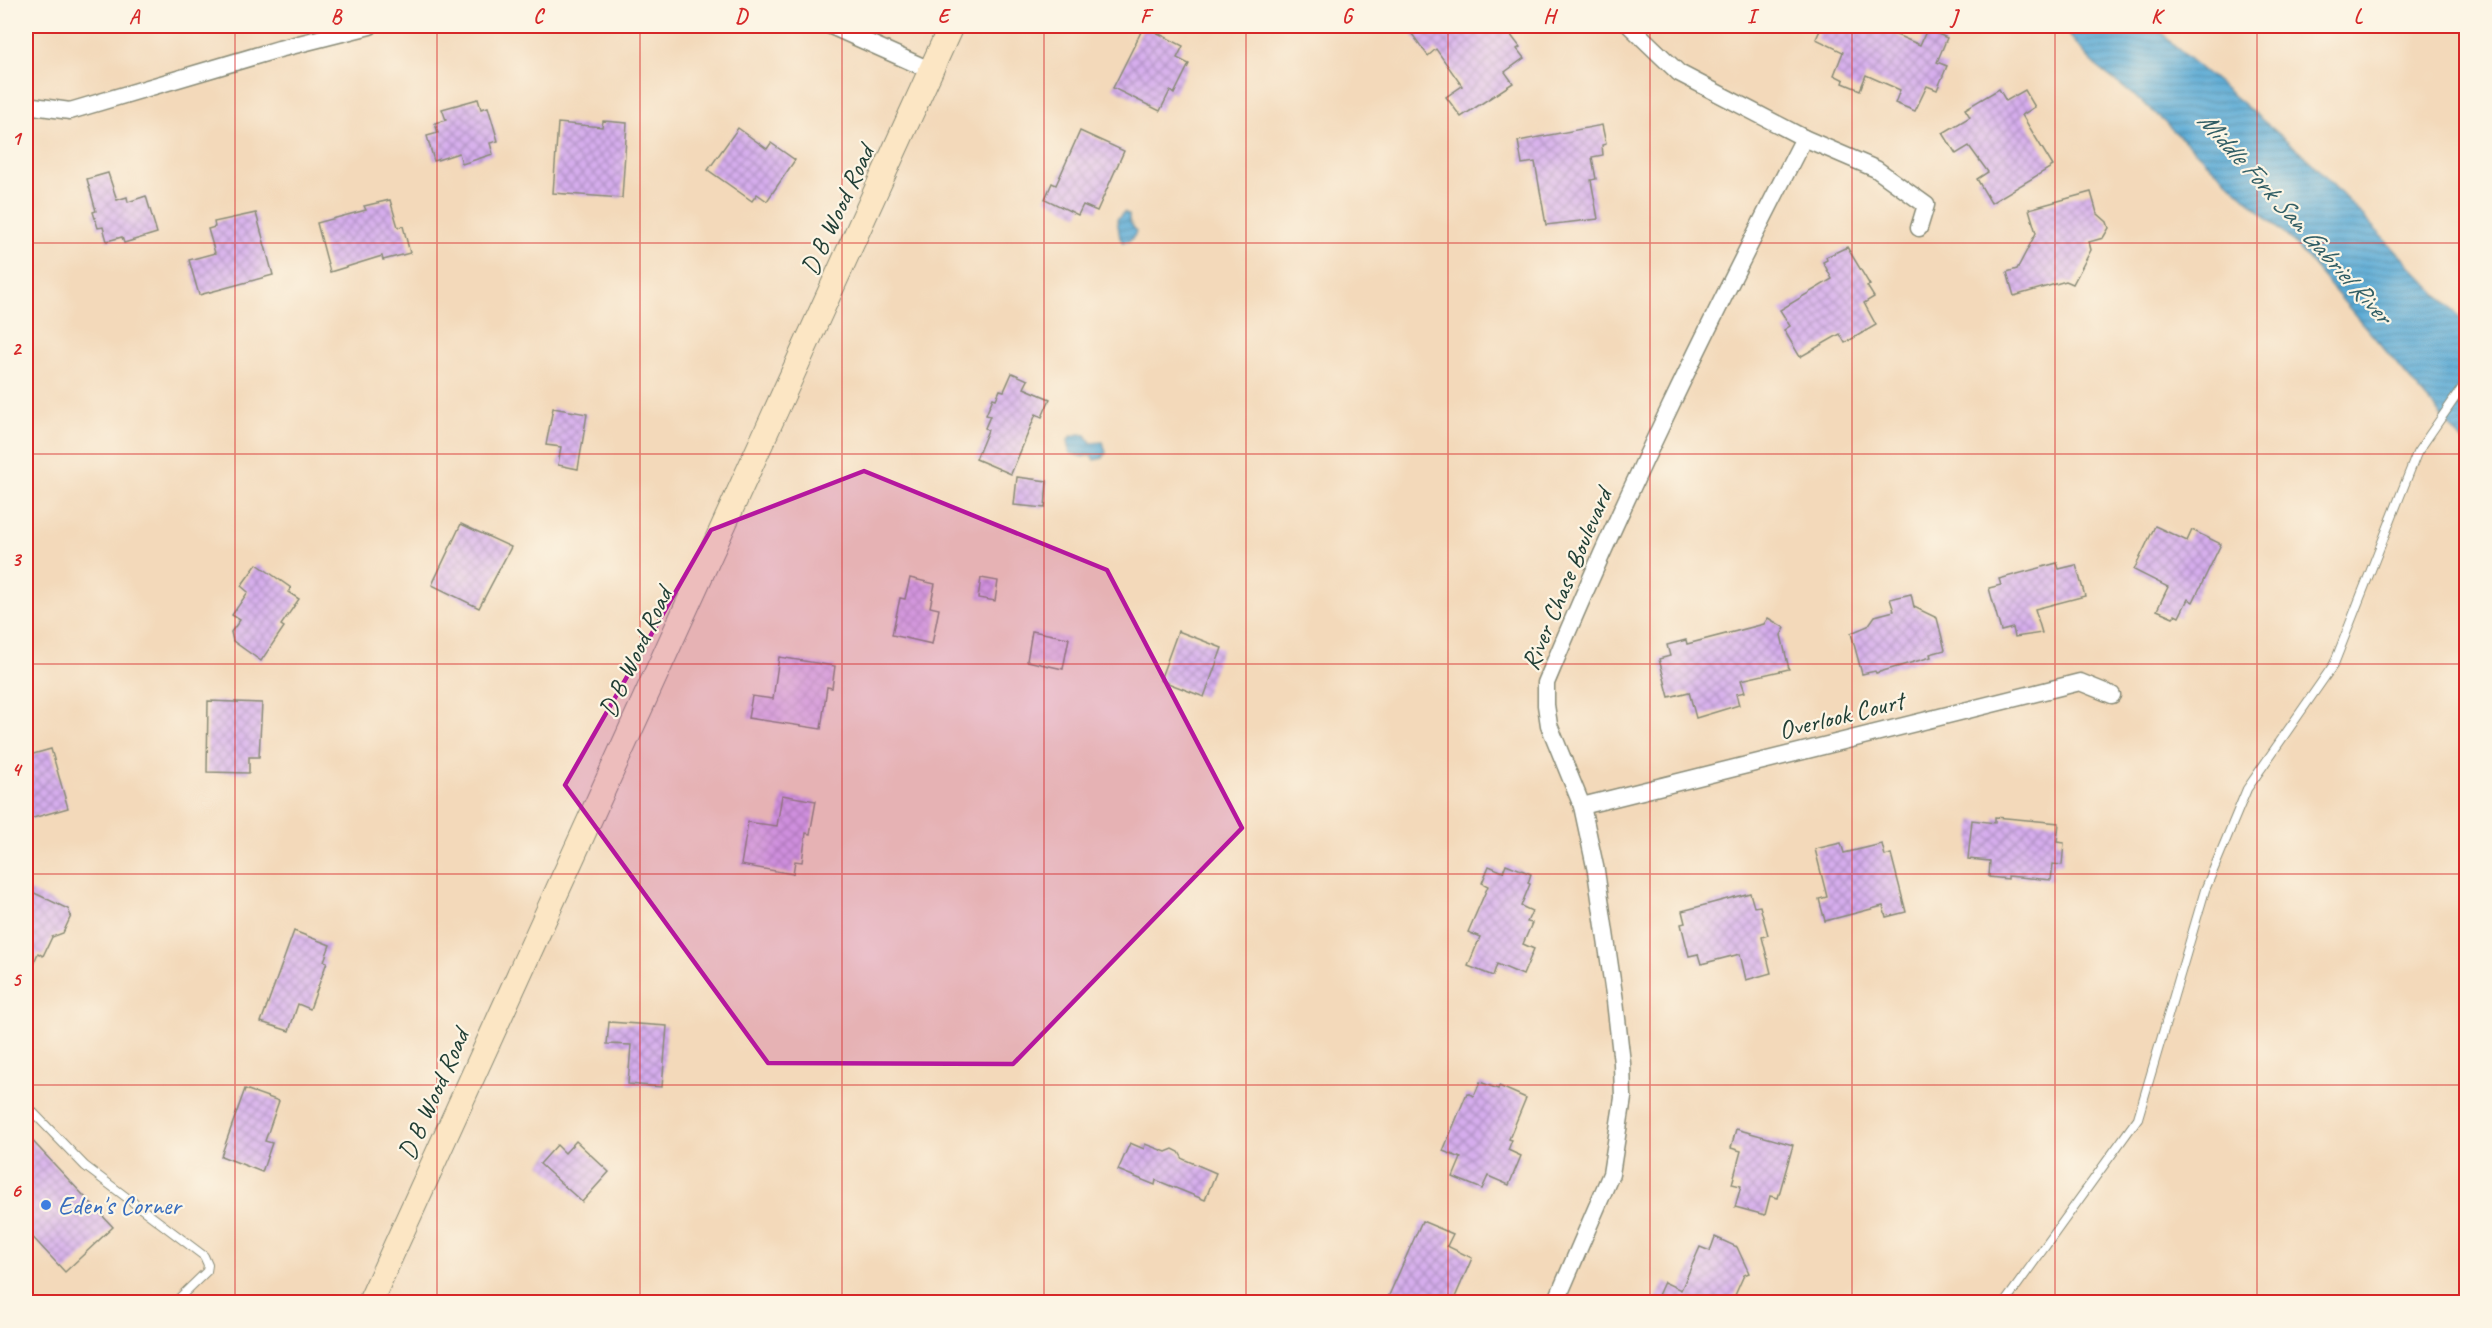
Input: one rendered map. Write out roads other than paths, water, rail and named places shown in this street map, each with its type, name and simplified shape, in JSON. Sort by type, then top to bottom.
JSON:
[{"type":"main road","name":"D B Wood Road","points":[[370,1302],[951,26]]},
{"type":"street","points":[[26,105],[70,111],[279,49],[370,26]]},
{"type":"street","points":[[831,26],[932,71]]},
{"type":"street","points":[[1630,26],[1679,73],[1804,138],[1876,169],[1926,205],[1919,228]]},
{"type":"street","name":"River Chase Boulevard","points":[[1557,1302],[1611,1174],[1621,1124],[1623,1098],[1622,1063],[1603,909],[1582,806],[1549,725],[1546,683],[1612,532],[1733,276],[1804,138]]},
{"type":"street","name":"Overlook Court","points":[[1582,806],[2080,682],[2112,694]]},
{"type":"lane","points":[[2005,1302],[2138,1118],[2205,890],[2247,789],[2334,664],[2417,453],[2466,382]]},
{"type":"lane","points":[[26,1104],[85,1166],[204,1256],[208,1265],[207,1271],[175,1302]]},
{"type":"water","name":"Middle Fork San Gabriel River","points":[[2061,26],[2156,26],[2173,45],[2305,156],[2466,324],[2466,445],[2293,242],[2147,106],[2095,65]]},
{"type":"water","points":[[1124,212],[1129,215],[1129,221],[1136,231],[1132,239],[1123,242],[1120,238],[1117,219]]},
{"type":"water","points":[[1079,434],[1086,435],[1091,443],[1103,442],[1106,453],[1103,458],[1094,460],[1091,455],[1082,457],[1070,453],[1068,440]]},
{"type":"place","name":"Eden's Corner","points":[[46,1205]]}]
